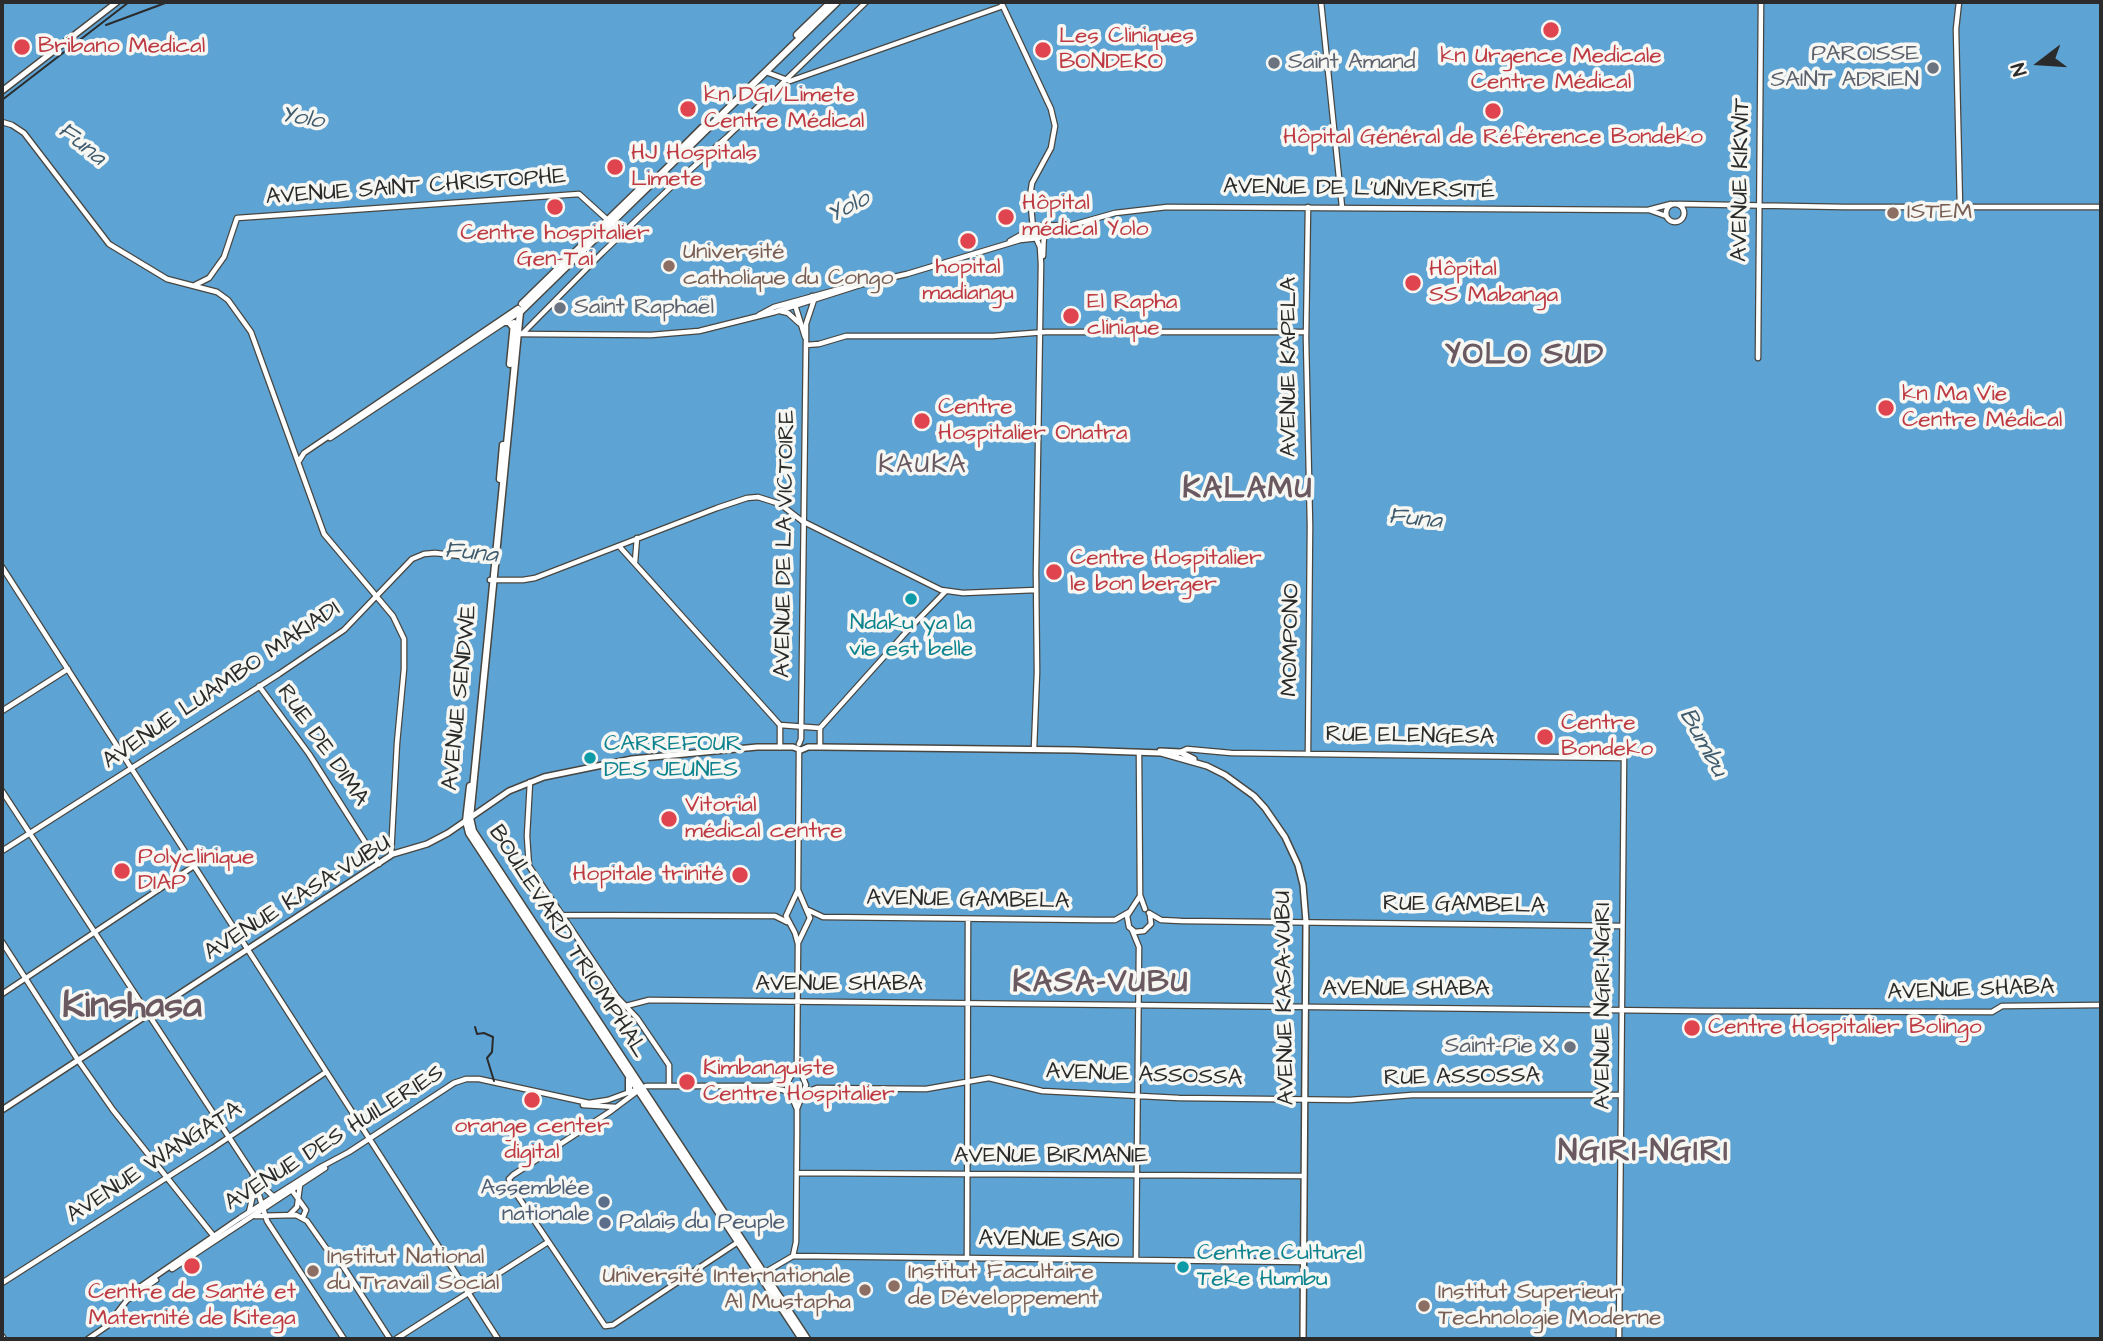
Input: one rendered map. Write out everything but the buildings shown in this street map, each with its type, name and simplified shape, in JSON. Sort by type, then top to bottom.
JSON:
[{"type":"highway","points":[[658,175],[831,2]]},
{"type":"highway","points":[[518,311],[837,2]]},
{"type":"highway","name":"AVENUE SENDWE","points":[[468,830],[518,311]]},
{"type":"highway","points":[[503,322],[509,322],[517,331]]},
{"type":"highway","name":"AVENUE SENDWE","points":[[468,818],[480,699]]},
{"type":"highway","points":[[472,799],[475,805],[485,806]]},
{"type":"highway","name":"BOULEVARD TRIOMPHAL","points":[[468,818],[473,831],[637,1089]]},
{"type":"highway","points":[[451,830],[468,830]]},
{"type":"highway","name":"BOULEVARD TRIOMPHAL","points":[[468,830],[627,1074],[805,1339]]},
{"type":"main road","points":[[3,90],[117,2]]},
{"type":"main road","name":"AVENUE KASA-VUBU","points":[[2,1110],[390,856],[419,847],[451,830],[485,806],[530,781],[632,759],[715,750],[780,747],[1151,751],[1183,755],[1225,775],[1254,796],[1279,827],[1298,865],[1305,893],[1303,1339]]},
{"type":"main road","points":[[1151,751],[1167,751],[1199,762]]},
{"type":"main road","points":[[1183,755],[1196,751]]},
{"type":"street","points":[[517,331],[866,2]]},
{"type":"street","points":[[1321,2],[1342,207]]},
{"type":"street","name":"AVENUE KIKWIT","points":[[1758,358],[1761,2]]},
{"type":"street","points":[[1959,2],[1956,38],[1960,207]]},
{"type":"street","points":[[766,72],[790,81],[1002,4],[1051,109],[1054,137],[1048,156],[1033,179],[1030,196],[1032,233],[1040,247],[1041,264],[1034,749]]},
{"type":"street","points":[[2,122],[24,133],[109,244],[167,279],[211,289],[223,295],[251,332],[300,454],[299,464],[324,534],[397,621],[405,645],[390,856]]},
{"type":"street","name":"AVENUE SAINT CHRISTOPHE","points":[[194,286],[209,278],[224,257],[237,218],[579,194],[610,222],[626,230]]},
{"type":"street","points":[[1328,207],[1342,198]]},
{"type":"street","points":[[1342,198],[1350,207]]},
{"type":"street","points":[[1648,210],[1671,204],[2101,207]]},
{"type":"street","points":[[1667,216],[1666,209],[1671,204]]},
{"type":"street","points":[[1648,210],[1667,216],[1672,221],[1679,221],[1684,215],[1683,208],[1678,204]]},
{"type":"street","points":[[1683,208],[1689,204]]},
{"type":"street","name":"AVENUE DE L’UNIVERSITÉ","points":[[1036,237],[1071,225],[1146,208],[1202,206],[1648,210]]},
{"type":"street","name":"AVENUE KAPELA","points":[[1308,207],[1306,332],[1310,526]]},
{"type":"street","points":[[1033,215],[1044,234],[1041,264]]},
{"type":"street","name":"AVENUE DE L’UNIVERSITÉ","points":[[1033,229],[1041,226],[1071,225]]},
{"type":"street","points":[[1001,247],[1033,229]]},
{"type":"street","points":[[517,331],[667,334],[699,331],[1036,237]]},
{"type":"street","points":[[813,298],[828,296],[863,284]]},
{"type":"street","points":[[811,308],[828,296]]},
{"type":"street","points":[[806,343],[806,324],[813,298]]},
{"type":"street","points":[[755,317],[774,307],[796,304]]},
{"type":"street","points":[[796,304],[806,343]]},
{"type":"street","points":[[779,310],[788,313],[801,325]]},
{"type":"street","points":[[300,454],[518,311]]},
{"type":"street","points":[[343,428],[518,311]]},
{"type":"street","points":[[806,343],[819,344],[846,335],[1306,332]]},
{"type":"street","name":"AVENUE DE LA VICTOIRE","points":[[799,890],[806,343]]},
{"type":"street","points":[[299,464],[300,454]]},
{"type":"street","points":[[493,576],[535,578],[753,497],[768,498],[796,514],[803,515],[946,591],[970,593],[1036,590]]},
{"type":"street","name":"MOMPONO","points":[[1308,753],[1310,526]]},
{"type":"street","points":[[633,561],[637,538]]},
{"type":"street","points":[[629,543],[636,554]]},
{"type":"street","points":[[629,543],[633,561]]},
{"type":"street","points":[[619,546],[780,725],[780,747]]},
{"type":"street","name":"AVENUE LUAMBO MAKIADI","points":[[2,851],[344,630],[412,559],[435,553],[494,560]]},
{"type":"street","points":[[2,567],[498,1339]]},
{"type":"street","points":[[820,747],[820,728],[946,591]]},
{"type":"street","points":[[2,711],[68,669]]},
{"type":"street","name":"RUE DE DIMA","points":[[259,686],[309,754],[379,863]]},
{"type":"street","points":[[780,725],[820,728]]},
{"type":"street","name":"RUE ELENGESA","points":[[1196,751],[1624,758]]},
{"type":"street","points":[[1136,1260],[1139,947],[1145,930],[1151,924],[1140,895],[1139,752]]},
{"type":"street","name":"AVENUE NGIRI-NGIRI","points":[[1619,1339],[1624,758]]},
{"type":"street","points":[[530,781],[527,862],[670,1065],[669,1086]]},
{"type":"street","points":[[519,786],[525,790],[528,800]]},
{"type":"street","points":[[2,790],[252,1172],[264,1189],[276,1199]]},
{"type":"street","points":[[2,994],[194,866]]},
{"type":"street","points":[[762,1275],[793,1255],[796,1242],[797,1109],[807,1088],[797,1063],[798,944],[786,916],[799,890]]},
{"type":"street","points":[[798,944],[806,925],[806,908],[799,890]]},
{"type":"street","points":[[1139,947],[1127,920],[1140,895]]},
{"type":"street","points":[[562,915],[778,916],[797,904],[821,917]]},
{"type":"street","points":[[1161,920],[1138,932],[1115,920],[1140,908],[1161,920],[1306,922]]},
{"type":"street","points":[[778,916],[797,928],[821,917]]},
{"type":"street","name":"AVENUE GAMBELA","points":[[821,917],[1115,920]]},
{"type":"street","points":[[967,1258],[968,919]]},
{"type":"street","name":"RUE GAMBELA","points":[[1306,922],[1622,926]]},
{"type":"street","points":[[2,942],[113,1110],[216,1238]]},
{"type":"street","name":"AVENUE SHABA","points":[[626,1006],[649,1000],[1992,1012],[2002,1006],[2101,1006]]},
{"type":"street","points":[[797,1063],[786,1086],[797,1109]]},
{"type":"street","name":"AVENUE WANGATA","points":[[2,1283],[326,1072]]},
{"type":"street","points":[[769,1087],[797,1076],[817,1088]]},
{"type":"street","name":"AVENUE ASSOSSA","points":[[817,1088],[926,1089],[989,1078],[1042,1091],[1138,1097],[1304,1099]]},
{"type":"street","name":"AVENUE DES HUILERIES","points":[[290,1188],[370,1139],[450,1084],[463,1080],[479,1079],[592,1106],[617,1107]]},
{"type":"street","points":[[740,1241],[607,1327],[603,1325],[548,1242],[509,1179],[623,1103],[637,1089],[669,1086],[769,1087],[795,1097],[817,1088]]},
{"type":"street","name":"AVENUE DES HUILERIES","points":[[579,1103],[595,1103],[637,1089]]},
{"type":"street","name":"RUE ASSOSSA","points":[[1304,1099],[1350,1100],[1412,1095],[1621,1095]]},
{"type":"street","points":[[600,1118],[616,1097],[623,1103]]},
{"type":"street","points":[[592,1106],[600,1118]]},
{"type":"street","name":"AVENUE DES HUILERIES","points":[[88,1339],[107,1326],[131,1293],[251,1215],[263,1211],[290,1188],[370,1139]]},
{"type":"street","points":[[252,1172],[263,1211],[344,1339]]},
{"type":"street","name":"AVENUE BIRMANIE","points":[[797,1173],[1304,1176]]},
{"type":"street","points":[[289,1214],[296,1210],[301,1183]]},
{"type":"street","points":[[255,1186],[251,1215],[263,1211],[303,1217],[326,1248],[339,1260],[390,1339]]},
{"type":"street","points":[[290,1188],[306,1210],[303,1217]]},
{"type":"street","name":"AVENUE DES HUILERIES","points":[[94,1339],[109,1327],[132,1296],[216,1238]]},
{"type":"street","points":[[396,1339],[548,1242]]},
{"type":"street","name":"AVENUE SAIO","points":[[793,1255],[1304,1262]]},
{"type":"water","points":[[2,2],[2101,2],[2101,1339],[2,1339]]},
{"type":"railway","points":[[2,100],[129,2]]},
{"type":"railway","points":[[106,25],[168,2]]},
{"type":"railway","points":[[475,1027],[477,1034],[484,1033],[493,1037],[492,1052],[487,1058],[494,1081]]},
{"type":"place","name":"kn Urgence Medicale Centre Médical","points":[[1551,30]]},
{"type":"place","name":"Bribano Medical","points":[[22,47]]},
{"type":"place","name":"Les Cliniques BONDEKO","points":[[1043,50]]},
{"type":"place","name":"Saint Amand","points":[[1274,63]]},
{"type":"place","name":"PAROISSE SAINT ADRIEN","points":[[1933,68]]},
{"type":"place","name":"kn DGI/Limete Centre Médical","points":[[688,109]]},
{"type":"place","name":"Hôpital Général de Référence Bondeko","points":[[1493,111]]},
{"type":"place","name":"HJ Hospitals Limete","points":[[615,167]]},
{"type":"place","name":"Centre hospitalier Gen-Tai","points":[[555,207]]},
{"type":"place","name":"ISTEM","points":[[1893,213]]},
{"type":"place","name":"Hôpital médical Yolo","points":[[1006,217]]},
{"type":"place","name":"hopital madiangu","points":[[968,241]]},
{"type":"place","name":"Université catholique du Congo","points":[[669,266]]},
{"type":"place","name":"Hôpital SS Mabanga","points":[[1413,283]]},
{"type":"place","name":"Saint Raphaël","points":[[560,308]]},
{"type":"place","name":"El Rapha clinique","points":[[1071,316]]},
{"type":"place","name":"kn Ma Vie Centre Médical","points":[[1886,408]]},
{"type":"place","name":"Centre Hospitalier Onatra","points":[[922,421]]},
{"type":"place","name":"Centre Hospitalier le bon berger","points":[[1054,572]]},
{"type":"place","name":"Ndaku ya la vie est belle","points":[[911,599]]},
{"type":"place","name":"Centre Bondeko","points":[[1545,737]]},
{"type":"place","name":"CARREFOUR DES JEUNES","points":[[590,758]]},
{"type":"place","name":"Vitorial médical centre","points":[[669,819]]},
{"type":"place","name":"Polyclinique DIAP","points":[[122,871]]},
{"type":"place","name":"Hopitale trinité","points":[[740,875]]},
{"type":"place","name":"Centre Hospitalier Bolingo","points":[[1692,1028]]},
{"type":"place","name":"Saint-Pie X","points":[[1570,1047]]},
{"type":"place","name":"Kimbanguiste Centre Hospitalier","points":[[687,1082]]},
{"type":"place","name":"orange center digital","points":[[532,1100]]},
{"type":"place","name":"Assemblée nationale","points":[[604,1202]]},
{"type":"place","name":"Palais du Peuple","points":[[605,1223]]},
{"type":"place","name":"Centre de Santé et Maternité de Kitega","points":[[192,1266]]},
{"type":"place","name":"Centre Culturel Teke Humbu","points":[[1183,1267]]},
{"type":"place","name":"Institut National du Travail Social","points":[[313,1271]]},
{"type":"place","name":"Institut Facultaire de Développement","points":[[894,1286]]},
{"type":"place","name":"Université Internationale Al Mustapha","points":[[865,1290]]},
{"type":"place","name":"Institut Superieur Technologie Moderne","points":[[1424,1306]]},
{"type":"district","name":"YOLO SUD","points":[[1525,357]]},
{"type":"district","name":"KAUKA","points":[[923,467]]},
{"type":"district","name":"KALAMU","points":[[1248,491]]},
{"type":"district","name":"KASA-VUBU","points":[[1101,985]]},
{"type":"district","name":"Kinshasa","points":[[132,1009]]},
{"type":"district","name":"NGIRI-NGIRI","points":[[1644,1154]]},
{"type":"water label","name":"Yolo","points":[[302,119]]},
{"type":"water label","name":"Funa","points":[[81,145]]},
{"type":"water label","name":"Yolo","points":[[849,208]]},
{"type":"water label","name":"Funa","points":[[1415,520]]},
{"type":"water label","name":"Funa","points":[[471,554]]},
{"type":"water label","name":"Bumbu","points":[[1702,743]]}]
